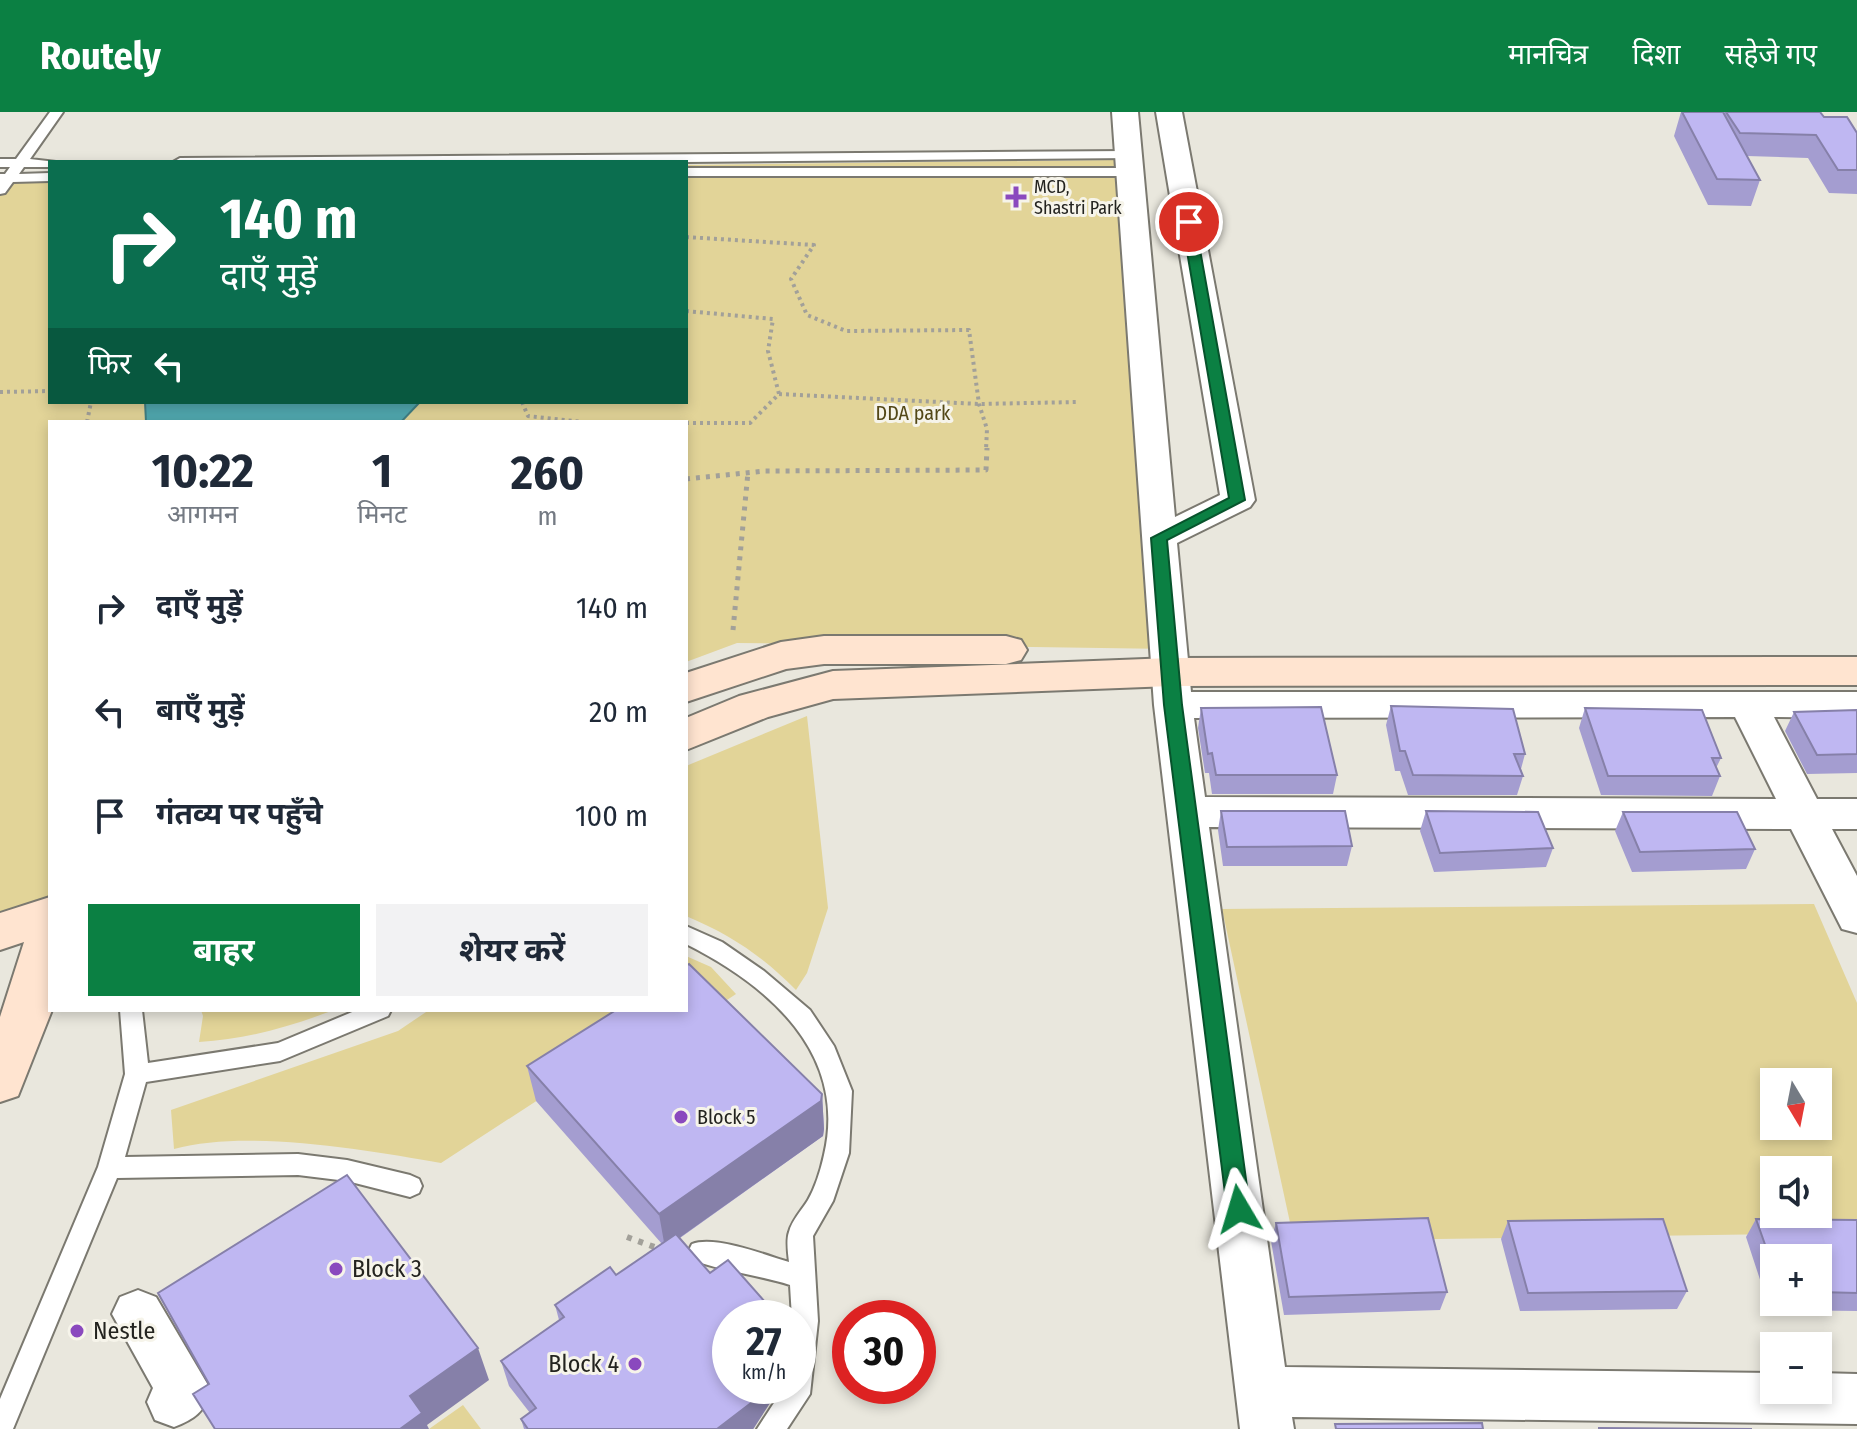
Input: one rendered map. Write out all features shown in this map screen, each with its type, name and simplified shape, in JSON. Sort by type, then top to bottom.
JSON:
[{"type":"street","points":[[1125,112],[1171,675],[1265,1411],[1857,1399]]},
{"type":"street","points":[[1159,538],[1238,500],[1169,112]]},
{"type":"street","points":[[688,734],[754,706],[833,685],[1171,675],[1857,641]]},
{"type":"street","points":[[688,687],[767,660],[824,650],[1171,675],[1748,704],[1857,705]]},
{"type":"street","points":[[1171,675],[1857,671]]},
{"type":"street","points":[[1748,704],[1857,917]]},
{"type":"street","points":[[1187,812],[1857,814]]},
{"type":"street","points":[[0,932],[48,916]]},
{"type":"street","points":[[3,1065],[29,986],[48,941]]},
{"type":"street","points":[[138,1314],[185,1392],[174,1402]]},
{"type":"lane","points":[[0,190],[5,178],[21,163],[57,112]]},
{"type":"lane","points":[[0,163],[48,163]]},
{"type":"lane","points":[[688,163],[1129,164]]},
{"type":"lane","points":[[688,172],[1129,164]]},
{"type":"lane","points":[[5,178],[48,177]]},
{"type":"lane","points":[[688,935],[746,969],[802,1016],[826,1053],[840,1091],[837,1153],[821,1201],[800,1234],[803,1300]]},
{"type":"lane","points":[[0,1428],[23,1380],[78,1238],[110,1167],[137,1074],[131,1012]]},
{"type":"lane","points":[[137,1074],[280,1052],[375,1012]]},
{"type":"lane","points":[[110,1167],[153,1170],[285,1164],[371,1175],[410,1186]]},
{"type":"lane","points":[[701,1252],[749,1261],[801,1277]]},
{"type":"lane","points":[[771,1429],[790,1404]]},
{"type":"lane","points":[[791,1429],[794,1404]]},
{"type":"path","points":[[688,237],[814,245],[791,279],[807,315],[846,331],[969,330],[979,404],[987,429],[986,470],[748,472],[688,479]]},
{"type":"path","points":[[688,311],[773,319],[768,351],[779,394]]},
{"type":"path","points":[[0,392],[48,391]]},
{"type":"path","points":[[688,423],[750,423],[779,394],[979,404],[1078,402]]},
{"type":"path","points":[[523,404],[528,416],[564,420]]},
{"type":"path","points":[[733,630],[748,472]]},
{"type":"path","points":[[627,1237],[671,1253]]},
{"type":"green space","name":"DDA park","points":[[1114,160],[1170,649],[737,643],[688,661],[688,420],[48,420],[48,910],[0,928],[0,186],[9,173],[48,172],[48,404],[688,404],[688,165]]},
{"type":"green space","points":[[807,716],[828,908],[807,973],[796,990],[745,947],[688,917],[688,765]]},
{"type":"green space","points":[[1814,904],[1857,1003],[1857,1233],[1294,1241],[1222,909]]},
{"type":"green space","points":[[688,957],[711,967],[736,994],[712,1010],[688,1004]]},
{"type":"green space","points":[[202,1012],[328,1012],[268,1031],[199,1042]]},
{"type":"green space","points":[[426,1012],[673,1012],[441,1163],[271,1141],[203,1143],[174,1149],[171,1110],[398,1031]]},
{"type":"green space","points":[[463,1405],[481,1429],[429,1429]]},
{"type":"water","points":[[145,404],[418,404],[403,420],[146,420]]},
{"type":"building","points":[[1682,112],[1723,112],[1760,180],[1717,179]]},
{"type":"building","points":[[1726,112],[1820,112],[1824,117],[1847,117],[1857,133],[1857,170],[1838,170],[1816,135],[1740,133]]},
{"type":"building","points":[[1391,706],[1513,709],[1525,754],[1514,754],[1523,776],[1413,775],[1405,751],[1400,751]]},
{"type":"building","points":[[1321,707],[1337,775],[1216,775],[1212,753],[1208,754],[1201,708]]},
{"type":"building","points":[[1585,708],[1702,710],[1721,758],[1712,758],[1720,776],[1608,776]]},
{"type":"building","points":[[1857,710],[1857,754],[1817,755],[1794,712]]},
{"type":"building","points":[[1221,811],[1345,811],[1352,846],[1227,847]]},
{"type":"building","points":[[1426,811],[1538,812],[1553,848],[1440,853]]},
{"type":"building","points":[[1623,812],[1737,812],[1755,849],[1640,852]]},
{"type":"building","name":"Block 5","points":[[688,965],[822,1094],[821,1101],[659,1214],[527,1066],[613,1012],[688,1012]]},
{"type":"building","name":"Block 3","points":[[347,1175],[478,1348],[410,1396],[422,1413],[400,1429],[215,1429],[193,1394],[209,1384],[158,1293]]},
{"type":"building","points":[[1428,1218],[1447,1292],[1289,1297],[1276,1223]]},
{"type":"building","points":[[1663,1219],[1687,1291],[1528,1293],[1508,1221]]},
{"type":"building","points":[[1756,1219],[1760,1219],[1760,1228],[1832,1228],[1832,1220],[1857,1220],[1857,1293],[1832,1292],[1832,1244],[1765,1244]]},
{"type":"building","name":"Block 4","points":[[676,1234],[710,1273],[728,1260],[763,1300],[712,1300],[712,1404],[750,1404],[717,1429],[528,1429],[521,1419],[536,1408],[501,1361],[564,1317],[555,1305],[610,1267],[616,1275]]},
{"type":"building","points":[[1482,1423],[1483,1429],[1336,1429],[1335,1424]]},
{"type":"building","points":[[1599,1428],[1752,1429],[1599,1429]]},
{"type":"place","name":"MCD, Shastri Park","points":[[1016,197]]},
{"type":"place","name":"Block 5","points":[[681,1117]]},
{"type":"place","name":"Block 3","points":[[336,1269]]},
{"type":"place","name":"Nestle","points":[[77,1331]]},
{"type":"place","name":"Block 4","points":[[635,1364]]},
{"type":"route","points":[[1189,222],[1238,500],[1159,538],[1173,705],[1239,1209]]}]
